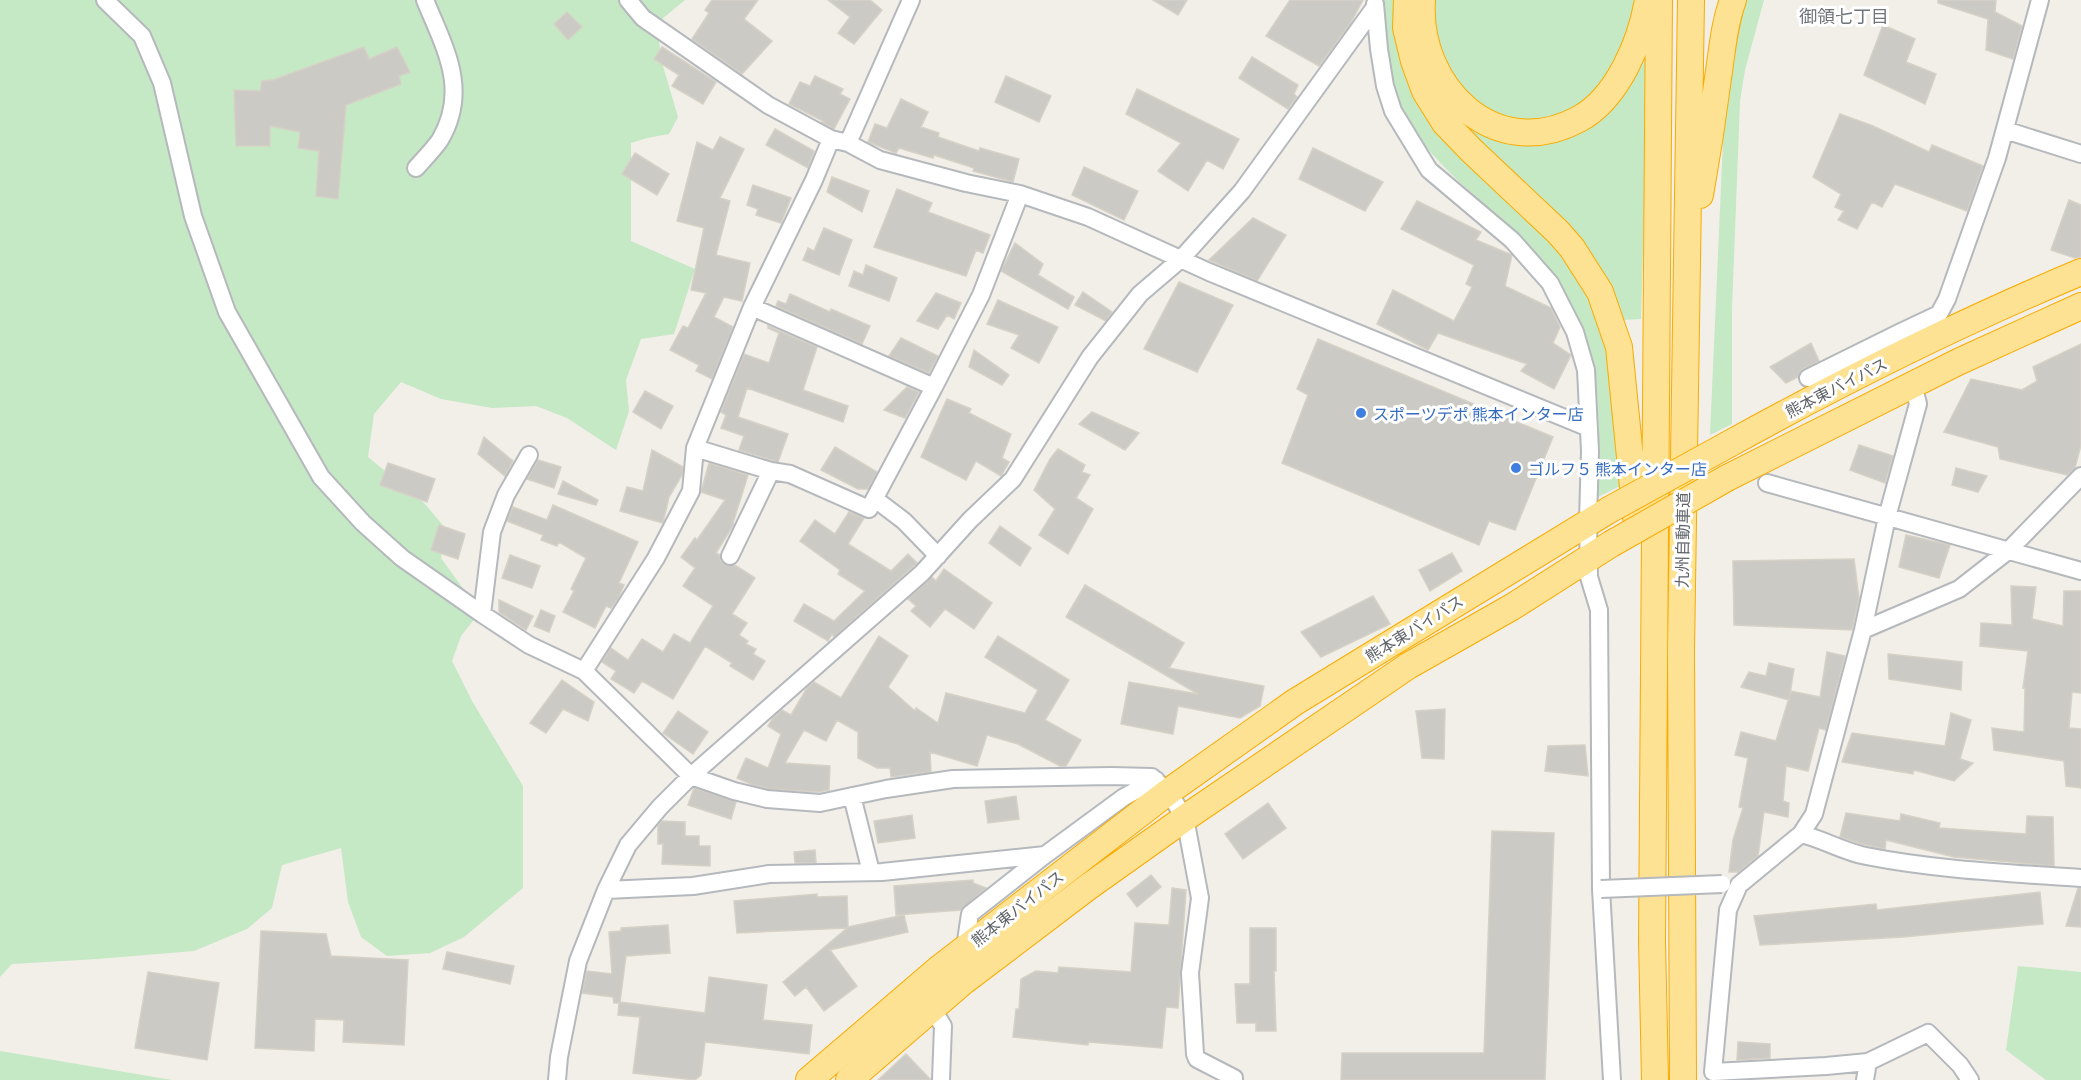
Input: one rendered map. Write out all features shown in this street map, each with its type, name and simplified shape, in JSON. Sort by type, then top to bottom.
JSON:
[{"type":"highway","points":[[1407,0],[1406,28],[1414,61],[1425,91],[1445,123],[1572,248],[1600,292],[1619,347],[1636,509],[1652,940]]},
{"type":"highway","points":[[1422,0],[1426,40],[1435,71],[1449,93],[1474,115],[1490,124],[1505,130],[1523,133],[1560,128],[1580,119],[1606,95],[1628,62],[1644,23],[1648,0]]},
{"type":"highway","name":"九州自動車道","points":[[1655,1080],[1652,940],[1659,0]]},
{"type":"highway","name":"九州自動車道","points":[[1683,1080],[1681,651],[1691,0]]},
{"type":"highway","points":[[1687,265],[1710,143],[1729,10],[1733,0]]},
{"type":"highway","name":"熊本東バイパス","points":[[809,1080],[1162,786],[1598,515],[1778,417],[1908,340],[2081,272]]},
{"type":"highway","name":"熊本東バイパス","points":[[849,1080],[964,981],[1088,886],[1408,666],[1512,607],[1600,550],[1727,478],[1913,384],[2081,306]]},
{"type":"street","points":[[105,0],[142,36],[162,83],[193,216],[227,312],[321,477],[363,523],[402,558],[482,614],[529,645],[584,670],[691,776],[734,791],[767,799],[820,803],[953,779],[1152,777],[1162,786],[1185,818],[1200,898],[1190,973],[1195,1054],[1197,1059],[1234,1080]]},
{"type":"street","points":[[416,168],[440,139],[452,109],[454,77],[448,53],[425,0]]},
{"type":"street","points":[[628,0],[643,18],[768,105],[880,160],[966,183],[1020,194],[1088,217],[1181,259],[1589,428]]},
{"type":"street","points":[[584,670],[656,558],[691,491],[695,448],[752,307],[814,180],[839,141],[911,0]]},
{"type":"street","points":[[1808,378],[1908,340],[1939,314],[1947,299],[1997,158],[2040,0]]},
{"type":"street","points":[[557,1080],[562,1037],[578,961],[606,890],[628,844],[691,776],[922,573],[970,520],[1012,479],[1090,357],[1140,294],[1181,259],[1242,191],[1375,4]]},
{"type":"street","points":[[1375,4],[1385,86],[1393,111],[1430,170],[1512,240],[1550,283],[1575,332],[1586,370],[1590,451],[1600,550],[1589,577],[1599,610],[1601,889],[1612,1080]]},
{"type":"street","points":[[2005,130],[2081,154]]},
{"type":"street","points":[[695,448],[771,471],[790,474],[869,509],[981,295],[1020,194]]},
{"type":"street","points":[[752,307],[934,387]]},
{"type":"street","points":[[1913,384],[1918,404],[1887,517],[1863,630],[1815,814],[1801,834],[1739,885],[1728,910],[1713,1076],[1868,1062],[1929,1033],[1960,1065],[1970,1080]]},
{"type":"street","points":[[482,614],[492,532],[506,495],[529,454]]},
{"type":"street","points":[[730,556],[771,471]]},
{"type":"street","points":[[1863,630],[1959,589],[2009,550],[2081,476]]},
{"type":"street","points":[[1767,483],[2081,571]]},
{"type":"street","points":[[874,499],[904,521],[938,556]]},
{"type":"street","points":[[965,948],[970,914],[1124,797],[1162,786]]},
{"type":"street","points":[[852,796],[871,872]]},
{"type":"street","points":[[1801,834],[1863,855],[1929,867],[2081,878]]},
{"type":"street","points":[[606,890],[693,886],[768,874],[871,872],[1045,855]]},
{"type":"street","points":[[1601,889],[1739,885]]},
{"type":"street","points":[[932,1008],[943,1026],[941,1080]]},
{"type":"street","points":[[1865,1080],[1868,1062]]},
{"type":"green space","points":[[0,0],[685,0],[656,24],[663,66],[678,117],[669,134],[631,143],[631,241],[695,269],[674,334],[641,339],[626,380],[629,411],[616,450],[567,418],[536,406],[492,408],[441,399],[401,382],[374,414],[368,457],[425,504],[446,529],[441,558],[480,612],[461,636],[452,661],[472,701],[523,786],[523,888],[464,937],[430,953],[387,956],[361,937],[348,902],[341,848],[282,865],[272,908],[247,929],[194,951],[12,964],[0,977]]},
{"type":"green space","points":[[1384,0],[1394,0],[1397,46],[1539,223],[1585,285],[1607,339],[1616,393],[1620,486],[1598,497],[1599,431],[1596,386],[1588,342],[1580,322],[1560,285],[1530,246],[1444,167],[1413,128],[1392,82],[1384,40]]},
{"type":"green space","points":[[1432,0],[1636,0],[1619,58],[1593,94],[1578,107],[1561,115],[1530,122],[1493,116],[1467,99],[1445,71],[1431,29]]},
{"type":"green space","points":[[1744,0],[1764,0],[1745,70],[1740,101],[1732,309],[1732,424],[1710,435],[1725,96]]},
{"type":"green space","points":[[1649,41],[1641,319],[1622,320],[1454,123],[1460,119],[1542,141]]},
{"type":"green space","points":[[2018,966],[2081,972],[2081,1080],[2046,1080],[2006,1050]]},
{"type":"green space","points":[[0,1051],[172,1080],[0,1080]]},
{"type":"building","points":[[712,0],[758,0],[744,19],[772,41],[742,74],[692,39],[709,13],[705,10]]},
{"type":"building","points":[[828,0],[870,0],[882,10],[854,44],[838,33],[850,17]]},
{"type":"building","points":[[1153,0],[1187,0],[1178,15]]},
{"type":"building","points":[[1290,0],[1363,0],[1350,24],[1319,66],[1266,36]]},
{"type":"building","points":[[1938,0],[1996,0],[1995,12],[2022,26],[2013,59],[1986,50],[1988,19],[1938,3]]},
{"type":"building","points":[[567,12],[582,27],[568,40],[554,24]]},
{"type":"building","points":[[1883,25],[1915,39],[1906,62],[1936,74],[1925,104],[1864,75]]},
{"type":"building","points":[[364,47],[369,59],[397,47],[410,72],[399,76],[401,84],[346,105],[338,199],[316,196],[319,151],[298,148],[300,132],[270,126],[270,146],[236,146],[234,90],[260,91],[262,81],[273,80]]},
{"type":"building","points":[[662,47],[716,82],[703,104],[672,86],[679,75],[654,59]]},
{"type":"building","points":[[1252,57],[1298,85],[1294,94],[1297,97],[1288,109],[1239,78]]},
{"type":"building","points":[[815,76],[843,89],[840,94],[850,99],[834,129],[789,104],[800,82],[810,86]]},
{"type":"building","points":[[1006,76],[1051,96],[1039,122],[995,102]]},
{"type":"building","points":[[1137,89],[1239,139],[1223,169],[1207,160],[1188,191],[1158,171],[1181,143],[1126,114]]},
{"type":"building","points":[[901,99],[928,112],[921,127],[939,133],[938,137],[979,151],[980,148],[1019,159],[1013,182],[973,171],[974,168],[934,155],[933,158],[899,148],[896,153],[868,142],[875,124],[887,128]]},
{"type":"building","points":[[1840,114],[1873,126],[1929,152],[1932,145],[1983,166],[1967,211],[1895,184],[1882,207],[1872,202],[1857,229],[1838,220],[1844,211],[1835,207],[1841,194],[1813,177]]},
{"type":"building","points":[[775,129],[814,151],[808,168],[766,145]]},
{"type":"building","points":[[720,137],[744,149],[720,198],[730,201],[716,255],[750,263],[742,301],[724,297],[714,317],[733,327],[712,379],[696,371],[699,365],[670,350],[683,326],[688,328],[706,293],[691,290],[704,228],[677,221],[697,142],[713,150]]},
{"type":"building","points":[[1313,148],[1383,182],[1365,211],[1299,179]]},
{"type":"building","points":[[635,153],[669,174],[657,195],[622,174]]},
{"type":"building","points":[[1084,167],[1138,191],[1124,220],[1072,195]]},
{"type":"building","points":[[832,177],[869,191],[862,212],[827,192]]},
{"type":"building","points":[[753,185],[791,198],[781,223],[756,215],[758,209],[747,205]]},
{"type":"building","points":[[897,189],[932,203],[928,212],[990,235],[983,253],[976,250],[966,276],[874,247]]},
{"type":"building","points":[[2069,200],[2081,205],[2081,257],[2075,258],[2051,250]]},
{"type":"building","points":[[1417,201],[1481,232],[1476,240],[1512,255],[1505,286],[1551,308],[1560,327],[1553,343],[1571,355],[1554,389],[1521,371],[1527,364],[1438,333],[1428,350],[1377,324],[1393,290],[1454,321],[1472,287],[1466,284],[1474,265],[1401,229]]},
{"type":"building","points":[[1253,218],[1286,235],[1257,281],[1209,260]]},
{"type":"building","points":[[824,228],[852,240],[839,275],[803,260],[808,248],[814,251]]},
{"type":"building","points":[[1015,243],[1043,264],[1038,275],[1074,297],[1068,309],[1001,271]]},
{"type":"building","points":[[866,265],[897,278],[889,301],[849,286],[854,271],[863,275]]},
{"type":"building","points":[[1179,282],[1233,305],[1197,372],[1144,349]]},
{"type":"building","points":[[1083,292],[1112,312],[1106,321],[1075,305]]},
{"type":"building","points":[[936,293],[961,303],[954,319],[947,315],[938,329],[917,321]]},
{"type":"building","points":[[790,294],[830,312],[831,309],[870,326],[862,344],[776,306],[778,301],[786,304]]},
{"type":"building","points":[[998,300],[1058,327],[1039,363],[1011,348],[1019,335],[987,324]]},
{"type":"building","points":[[768,326],[817,347],[803,390],[848,406],[843,422],[747,388],[738,417],[788,434],[778,462],[739,450],[744,436],[721,428],[726,415],[721,412],[744,354],[769,363],[779,333]]},
{"type":"building","points":[[901,338],[938,356],[929,373],[889,356]]},
{"type":"building","points":[[1318,339],[1553,437],[1515,530],[1489,521],[1479,545],[1282,463],[1308,395],[1297,389]]},
{"type":"building","points":[[1811,343],[1819,361],[1803,369],[1798,377],[1786,383],[1770,367]]},
{"type":"building","points":[[2081,344],[2081,445],[2075,468],[2067,475],[2000,459],[1998,447],[1944,432],[1971,379],[2022,390],[2037,381],[2033,367]]},
{"type":"building","points":[[974,350],[1009,375],[1002,385],[969,367]]},
{"type":"building","points":[[907,387],[919,392],[905,418],[884,410]]},
{"type":"building","points":[[645,391],[673,406],[661,429],[633,412]]},
{"type":"building","points":[[947,399],[971,409],[969,413],[1011,434],[1002,458],[1009,462],[1001,476],[976,461],[966,480],[921,457]]},
{"type":"building","points":[[1092,412],[1139,433],[1125,450],[1079,424]]},
{"type":"building","points":[[484,437],[513,461],[505,476],[478,454]]},
{"type":"building","points":[[1859,445],[1893,456],[1885,483],[1850,470]]},
{"type":"building","points":[[835,447],[877,472],[868,489],[858,489],[821,470]]},
{"type":"building","points":[[1058,449],[1085,465],[1082,472],[1090,475],[1076,498],[1093,509],[1068,554],[1039,535],[1055,509],[1034,490],[1050,459]]},
{"type":"building","points":[[652,450],[683,467],[682,475],[669,497],[663,523],[620,511],[627,487],[643,491]]},
{"type":"building","points":[[538,460],[561,467],[554,488],[527,479]]},
{"type":"building","points":[[388,463],[435,479],[427,502],[380,485]]},
{"type":"building","points":[[709,463],[748,475],[734,524],[716,553],[720,555],[725,565],[735,565],[755,578],[732,614],[747,623],[739,635],[748,641],[746,644],[756,649],[753,654],[765,661],[753,680],[730,666],[732,663],[705,646],[673,699],[642,681],[634,693],[611,679],[616,671],[602,662],[611,648],[628,660],[642,639],[663,652],[674,634],[690,643],[713,606],[683,586],[695,568],[681,557],[695,538],[697,540],[725,500],[701,492]]},
{"type":"building","points":[[1956,468],[1987,476],[1978,492],[1952,485]]},
{"type":"building","points":[[563,481],[598,500],[596,505],[558,494]]},
{"type":"building","points":[[553,505],[638,542],[619,583],[624,585],[618,599],[611,608],[606,606],[595,628],[563,612],[574,591],[571,589],[586,558],[559,542],[557,546],[541,540],[543,535],[507,521],[513,507],[547,520]]},
{"type":"building","points":[[849,512],[864,518],[848,544],[891,571],[908,554],[917,563],[834,637],[832,634],[828,641],[794,621],[804,604],[834,621],[865,591],[838,574],[840,570],[800,541],[815,520],[835,534]]},
{"type":"building","points":[[439,525],[465,534],[458,559],[431,550]]},
{"type":"building","points":[[1000,526],[1031,548],[1020,566],[989,543]]},
{"type":"building","points":[[1906,535],[1950,545],[1939,578],[1899,567]]},
{"type":"building","points":[[1452,553],[1462,571],[1430,591],[1419,570]]},
{"type":"building","points":[[510,555],[540,566],[532,588],[502,578]]},
{"type":"building","points":[[1854,559],[1859,598],[1852,630],[1734,625],[1733,561]]},
{"type":"building","points":[[944,569],[992,603],[974,629],[945,609],[930,627],[911,611],[916,606],[908,599],[932,577],[936,581]]},
{"type":"building","points":[[1085,585],[1184,643],[1169,668],[1264,686],[1260,706],[1240,718],[1178,706],[1173,734],[1121,724],[1129,682],[1198,694],[1066,617]]},
{"type":"building","points":[[2011,586],[2036,587],[2032,619],[2063,626],[2064,591],[2081,591],[2081,693],[2072,692],[2069,728],[2081,729],[2081,788],[2066,786],[2064,761],[1994,750],[1992,728],[2024,732],[2025,688],[2023,688],[2028,651],[1980,646],[1981,623],[2012,625]]},
{"type":"building","points":[[1373,596],[1390,624],[1321,657],[1301,632]]},
{"type":"building","points":[[499,600],[533,616],[526,630],[499,612]]},
{"type":"building","points":[[541,610],[555,616],[549,632],[534,626]]},
{"type":"building","points":[[879,636],[908,656],[888,687],[915,711],[916,708],[938,723],[946,693],[1025,713],[1038,690],[985,657],[998,636],[1069,680],[1045,720],[1081,740],[1066,766],[1060,766],[1018,744],[987,735],[977,766],[930,752],[931,772],[891,777],[890,768],[877,768],[858,758],[858,732],[837,720],[826,741],[804,730],[785,763],[830,766],[829,790],[819,792],[769,789],[737,778],[746,758],[768,768],[781,734],[768,726],[782,710],[791,715],[807,688],[814,682],[841,698]]},
{"type":"building","points":[[1827,652],[1845,656],[1826,730],[1819,728],[1808,771],[1786,766],[1783,801],[1789,803],[1788,817],[1764,812],[1758,856],[1738,872],[1729,872],[1733,840],[1743,808],[1739,807],[1748,758],[1735,755],[1741,732],[1776,741],[1791,691],[1820,697]]},
{"type":"building","points":[[1888,654],[1962,662],[1961,690],[1889,679]]},
{"type":"building","points":[[1769,663],[1794,669],[1789,700],[1741,687],[1749,672],[1766,676]]},
{"type":"building","points":[[562,680],[594,702],[588,721],[563,709],[546,733],[530,723]]},
{"type":"building","points":[[1445,709],[1444,759],[1422,758],[1416,711]]},
{"type":"building","points":[[678,711],[708,732],[693,754],[663,733]]},
{"type":"building","points":[[1951,713],[1971,720],[1960,759],[1973,763],[1954,781],[1914,770],[1913,774],[1842,762],[1852,733],[1945,746]]},
{"type":"building","points":[[1585,745],[1588,776],[1545,771],[1548,746]]},
{"type":"building","points":[[694,788],[736,802],[731,819],[688,805]]},
{"type":"building","points":[[1016,796],[1019,819],[988,823],[985,801]]},
{"type":"building","points":[[1268,803],[1286,828],[1243,859],[1225,834]]},
{"type":"building","points":[[1846,813],[1900,821],[1901,814],[1940,823],[1939,828],[2026,834],[2027,816],[2053,817],[2054,866],[1954,857],[1886,840],[1885,849],[1861,844],[1840,837]]},
{"type":"building","points":[[912,815],[915,838],[878,843],[874,821]]},
{"type":"building","points":[[662,821],[685,822],[685,836],[699,836],[699,846],[710,846],[710,866],[662,864],[663,844],[658,844],[658,826]]},
{"type":"building","points":[[1492,831],[1554,833],[1545,1080],[1341,1080],[1342,1053],[1484,1053]]},
{"type":"building","points":[[815,850],[816,863],[795,863],[794,852]]},
{"type":"building","points":[[1151,875],[1161,887],[1137,907],[1127,894]]},
{"type":"building","points":[[973,880],[973,883],[986,888],[961,910],[896,915],[894,886]]},
{"type":"building","points":[[1172,888],[1186,890],[1178,1008],[1166,1007],[1162,1048],[1088,1042],[1088,1045],[1013,1037],[1016,1009],[1019,1009],[1021,979],[1036,971],[1058,973],[1059,967],[1131,972],[1135,923],[1169,925]]},
{"type":"building","points":[[2078,888],[2081,888],[2081,927],[2066,926]]},
{"type":"building","points":[[2040,892],[2043,924],[1903,937],[1760,945],[1754,916],[1876,904],[1877,910]]},
{"type":"building","points":[[817,894],[817,897],[847,896],[848,927],[904,915],[908,932],[830,950],[857,986],[824,1011],[806,987],[795,996],[783,982],[847,928],[737,933],[734,901]]},
{"type":"building","points":[[668,925],[670,953],[626,956],[620,1002],[705,1013],[709,977],[767,985],[763,1020],[812,1025],[809,1054],[705,1042],[701,1075],[695,1080],[633,1073],[640,1017],[618,1015],[619,1003],[614,1003],[613,997],[582,993],[587,971],[612,974],[609,932],[621,931],[621,928]]},
{"type":"building","points":[[1250,928],[1276,928],[1276,971],[1274,971],[1276,1031],[1256,1031],[1256,1023],[1237,1023],[1235,984],[1250,984]]},
{"type":"building","points":[[261,931],[326,934],[331,956],[408,960],[404,1045],[343,1042],[344,1020],[315,1019],[314,1051],[255,1048]]},
{"type":"building","points":[[447,952],[514,966],[510,984],[443,969]]},
{"type":"building","points":[[148,972],[219,983],[207,1060],[135,1048]]},
{"type":"building","points":[[1738,1042],[1770,1044],[1770,1058],[1737,1060]]},
{"type":"building","points":[[906,1054],[931,1080],[878,1080]]},
{"type":"place","name":"スポーツデポ 熊本インター店","points":[[1361,413]]},
{"type":"place","name":"ゴルフ５ 熊本インター店","points":[[1516,468]]},
{"type":"district","name":"御領七丁目","points":[[1844,16]]}]
